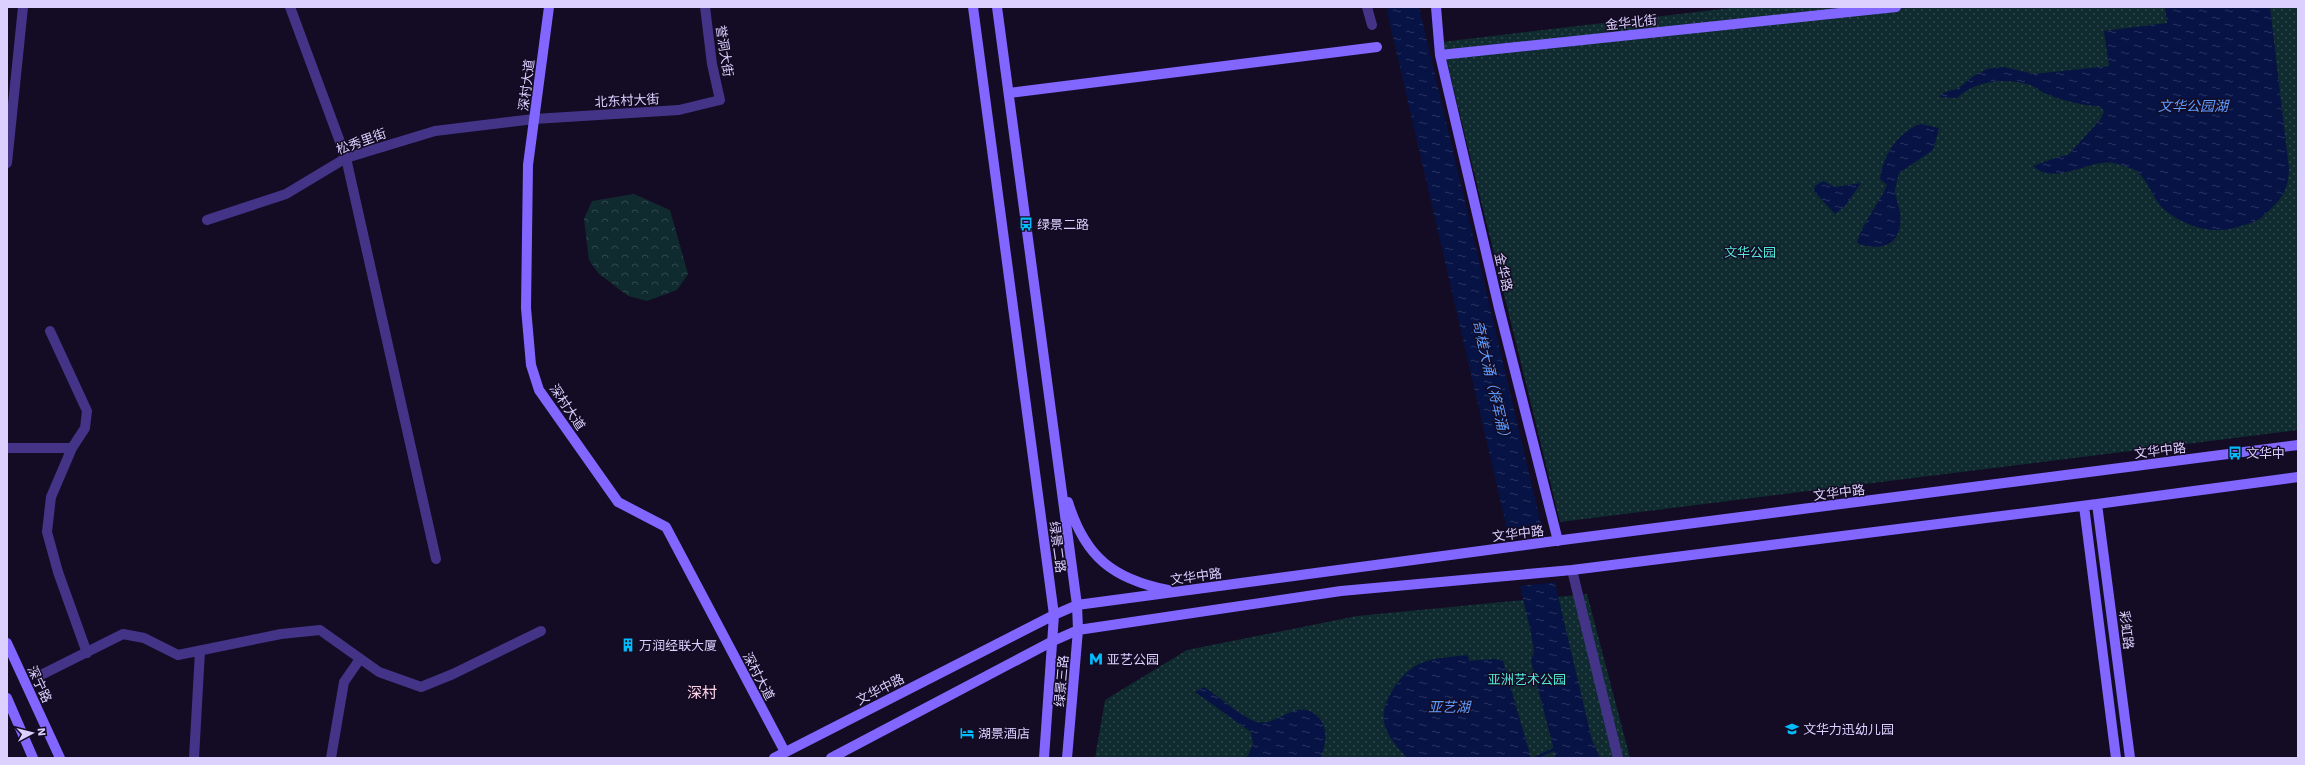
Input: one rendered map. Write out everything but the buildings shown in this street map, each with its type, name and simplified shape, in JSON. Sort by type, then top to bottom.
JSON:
[{"type":"main road","name":"深村大道","points":[[549,7],[528,165],[526,308],[531,365],[539,390],[618,502],[666,527],[785,752]]},
{"type":"main road","name":"绿景二路","points":[[974,7],[1054,615]]},
{"type":"main road","name":"绿景二路","points":[[997,7],[1078,605]]},
{"type":"main road","name":"金华路","points":[[1436,7],[1440,55],[1499,308],[1558,541]]},
{"type":"main road","name":"金华北街","points":[[1440,55],[1896,7]]},
{"type":"main road","points":[[1009,93],[1377,47]]},
{"type":"main road","name":"文华中路","points":[[774,758],[1054,615],[1078,605],[1547,542],[2298,445]]},
{"type":"main road","points":[[1060,476],[1073,517],[1090,549],[1114,572],[1142,585],[1175,592]]},
{"type":"main road","points":[[831,758],[1053,641],[1078,630],[1341,591],[1572,570],[2084,506],[2298,477]]},
{"type":"main road","name":"彩虹路","points":[[2097,504],[2130,758]]},
{"type":"main road","name":"彩虹路","points":[[2084,506],[2116,758]]},
{"type":"main road","name":"绿景三路","points":[[1067,758],[1078,630],[1078,605]]},
{"type":"main road","name":"绿景三路","points":[[1044,758],[1054,615]]},
{"type":"main road","name":"深宁路","points":[[7,643],[60,758]]},
{"type":"main road","points":[[7,698],[34,758]]},
{"type":"street","points":[[7,163],[23,7]]},
{"type":"street","points":[[290,7],[346,158],[436,559]]},
{"type":"street","name":"誉洞大街","points":[[705,7],[712,64],[720,100]]},
{"type":"street","points":[[1367,7],[1372,25]]},
{"type":"street","name":"北东村大街","points":[[534,119],[679,110],[720,100]]},
{"type":"street","name":"松秀里街","points":[[207,220],[286,194],[346,158],[435,131],[534,119]]},
{"type":"street","points":[[50,331],[87,411],[85,428],[72,448],[51,497],[47,532],[58,572],[87,653]]},
{"type":"street","points":[[7,448],[72,448]]},
{"type":"street","points":[[1572,570],[1618,758]]},
{"type":"street","points":[[41,675],[123,634],[144,638],[178,655],[281,634],[320,630],[379,672],[421,687],[453,674],[541,631]]},
{"type":"street","points":[[194,758],[200,651]]},
{"type":"street","points":[[331,758],[344,682],[360,659]]},
{"type":"green space","name":"文华公园","points":[[1739,7],[2298,7],[2298,430],[1560,522],[1442,42]]},
{"type":"green space","points":[[634,194],[670,210],[688,274],[677,290],[647,301],[628,296],[598,273],[589,260],[584,219],[592,201]]},
{"type":"green space","name":"亚洲艺术公园","points":[[1587,594],[1630,758],[1095,758],[1105,700],[1187,650],[1357,616]]},
{"type":"water","name":"奇槎大涌（将军涌）","points":[[1386,7],[1419,7],[1592,740],[1600,758],[1556,758],[1531,661],[1534,651],[1531,633]]},
{"type":"water","name":"文华公园湖","points":[[2165,7],[2270,7],[2289,169],[2287,185],[2282,196],[2262,217],[2253,222],[2225,230],[2215,230],[2194,226],[2175,218],[2160,205],[2138,172],[2118,164],[2108,162],[2064,173],[2053,174],[2042,172],[2033,166],[2068,155],[2100,120],[2104,112],[2100,106],[2068,101],[2046,94],[2030,85],[2011,81],[1981,84],[1964,92],[1957,98],[1939,97],[1943,93],[1959,88],[1972,77],[1987,69],[2004,67],[2034,74],[2109,66],[2104,31],[2167,23]]},
{"type":"water","points":[[1920,124],[1939,128],[1933,150],[1899,173],[1895,192],[1900,213],[1899,232],[1890,243],[1884,246],[1877,247],[1859,244],[1857,242],[1863,227],[1887,185],[1880,179],[1884,162],[1892,146],[1904,133]]},
{"type":"water","points":[[1823,181],[1835,187],[1861,183],[1845,206],[1835,214],[1814,191],[1815,186]]},
{"type":"water","name":"亚艺湖","points":[[1468,655],[1469,661],[1494,659],[1503,661],[1531,758],[1407,758],[1396,746],[1387,732],[1384,722],[1385,706],[1394,688],[1412,668],[1431,660]]},
{"type":"water","points":[[1204,687],[1243,715],[1254,721],[1271,721],[1294,711],[1302,710],[1310,712],[1319,718],[1324,727],[1325,743],[1321,758],[1243,758],[1248,756],[1253,744],[1251,732],[1195,692]]},
{"type":"pier","points":[[1543,525],[1556,582],[1519,586],[1507,529]]},
{"type":"waterway","points":[[1535,758],[1557,748]]},
{"type":"place","name":"绿景二路","points":[[1026,224]]},
{"type":"place","name":"文华中","points":[[2235,453]]},
{"type":"place","name":"万润经联大厦","points":[[628,645]]},
{"type":"place","name":"亚艺公园","points":[[1096,659]]},
{"type":"place","name":"文华力迅幼儿园","points":[[1792,729]]},
{"type":"place","name":"湖景酒店","points":[[967,733]]},
{"type":"district","name":"深村","points":[[702,693]]}]
